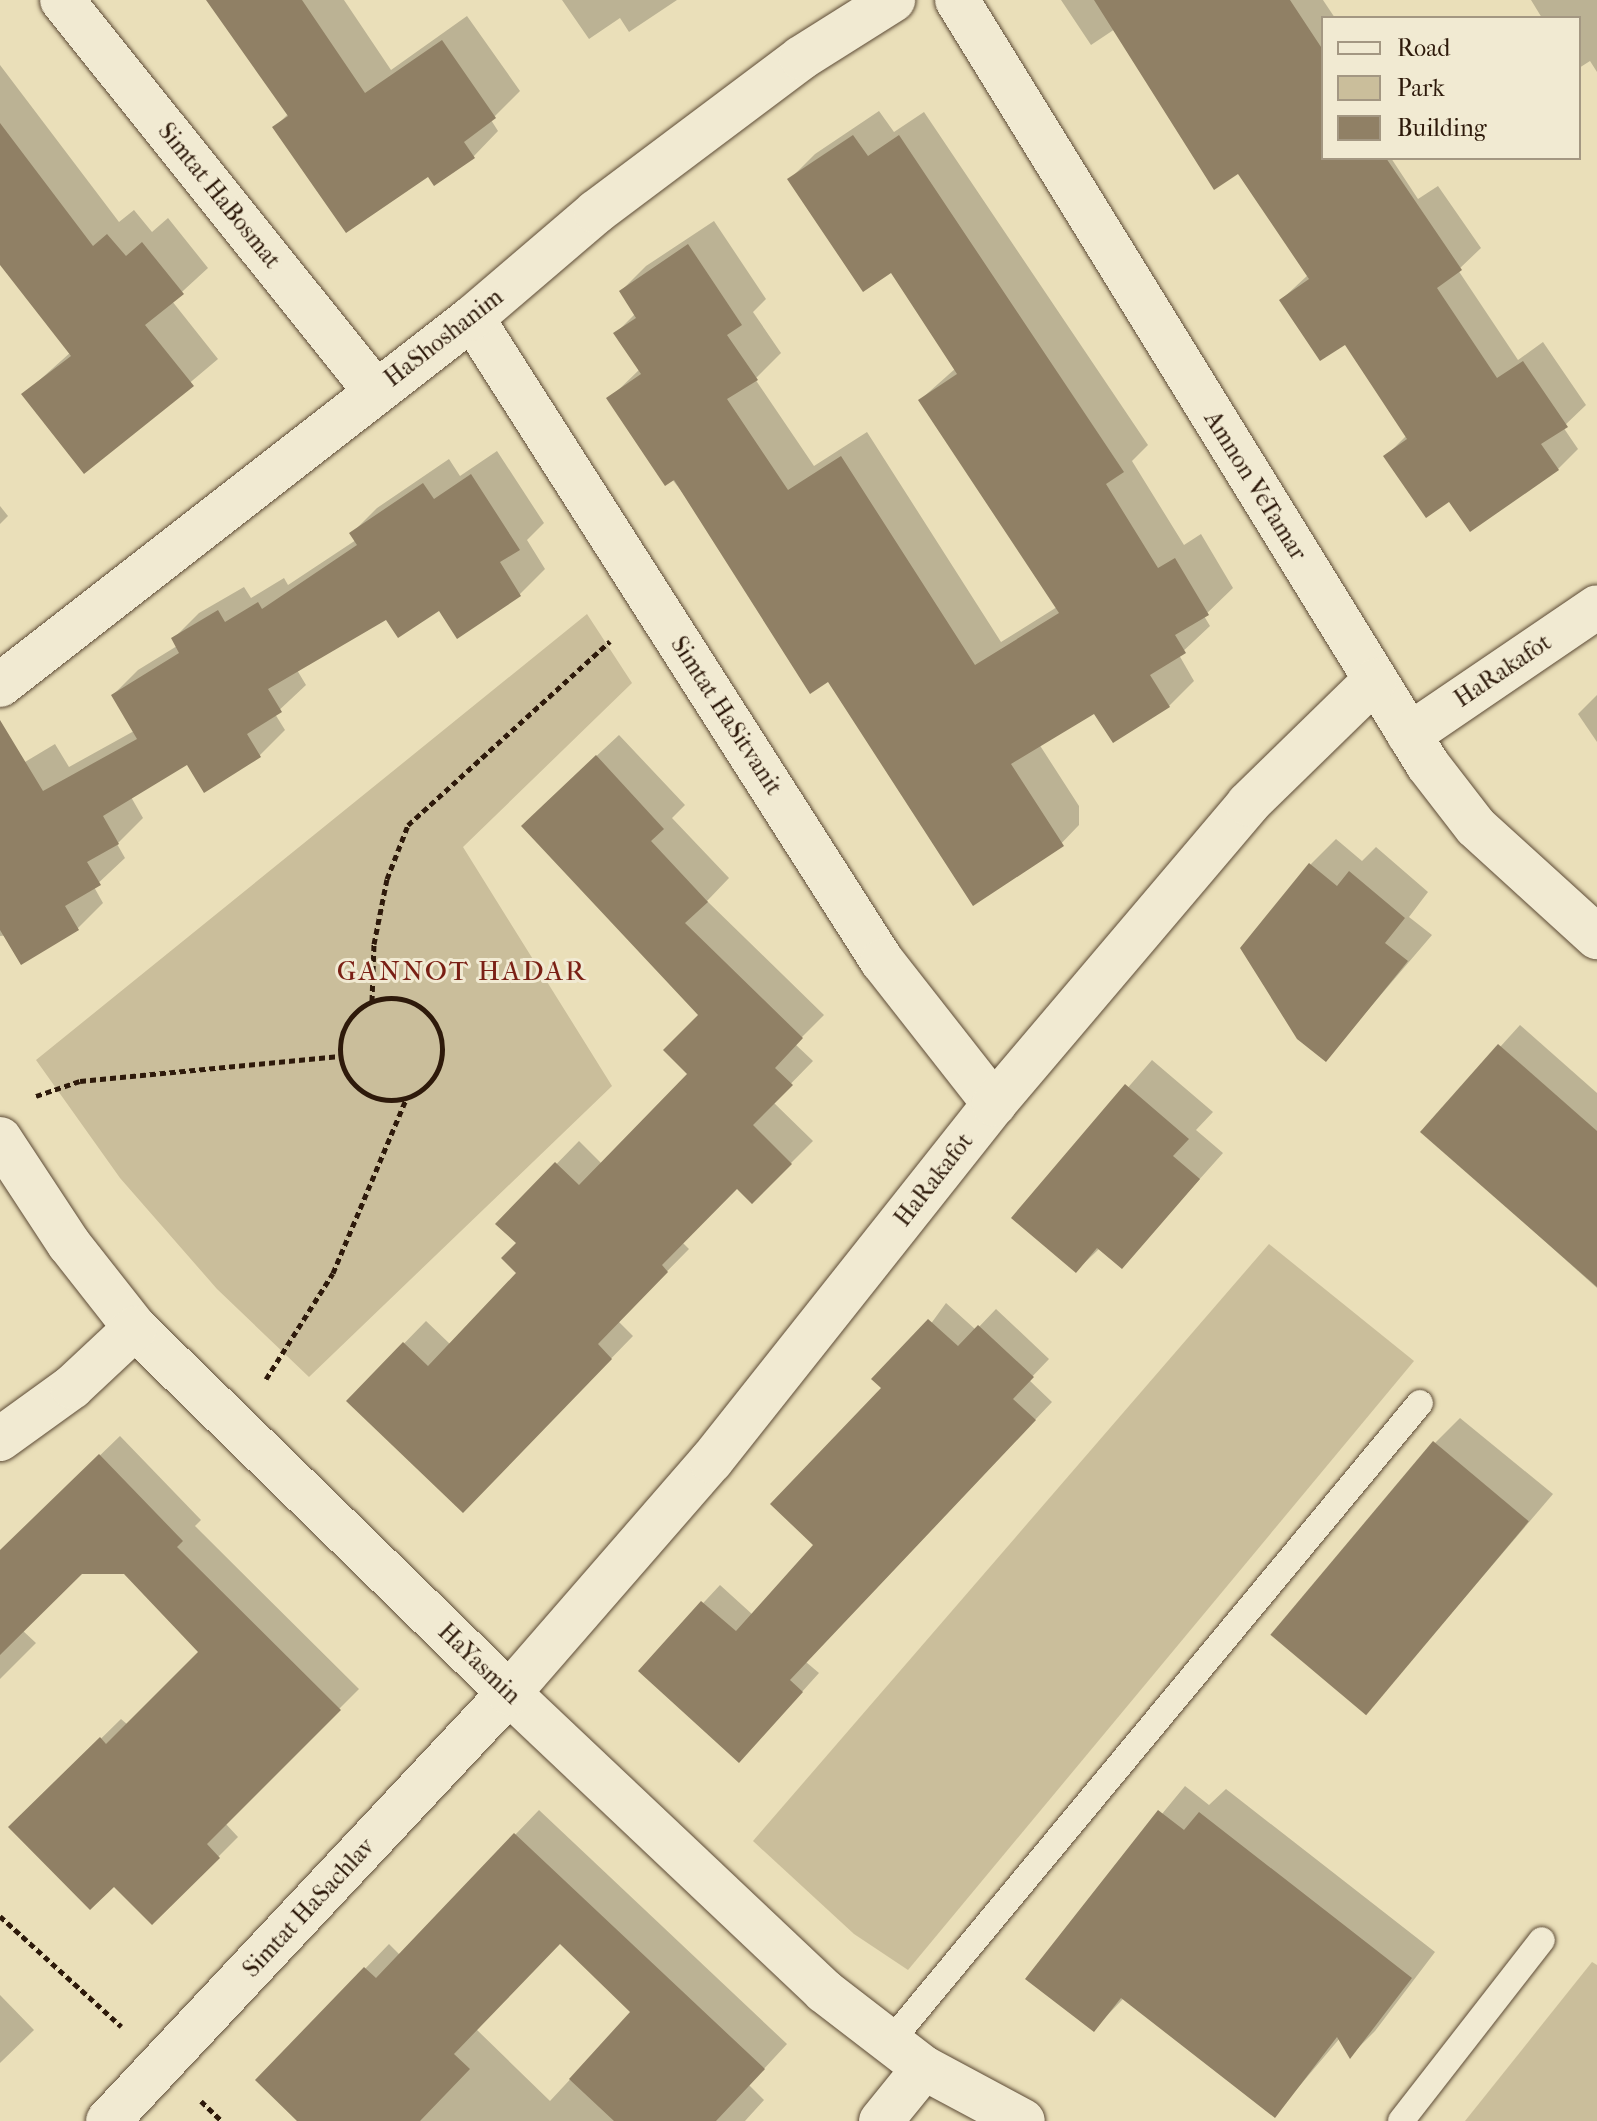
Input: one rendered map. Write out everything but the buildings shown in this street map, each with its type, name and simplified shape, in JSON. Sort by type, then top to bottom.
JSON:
[{"type":"street","name":"Simtat HaBosmat","points":[[62,0],[376,392]]},
{"type":"street","name":"HaShoshanim","points":[[0,685],[472,318],[596,212],[702,131],[893,0]]},
{"type":"street","name":"Amnon VeTamar","points":[[957,0],[1409,735],[1476,827],[1597,937]]},
{"type":"street","name":"Simtat HaSitvanit","points":[[472,318],[882,961],[994,1104]]},
{"type":"street","name":"HaRakafot","points":[[1409,735],[1597,607]]},
{"type":"street","name":"HaRakafot","points":[[509,1693],[711,1461],[994,1104],[1248,804],[1375,680]]},
{"type":"street","name":"HaYasmin","points":[[0,1139],[69,1244],[135,1328],[509,1693],[824,1991],[907,2055],[1023,2121]]},
{"type":"street","points":[[0,1439],[72,1387],[135,1328]]},
{"type":"street","name":"Simtat HaSachlav","points":[[108,2121],[509,1693]]},
{"type":"street","points":[[881,2121],[907,2055]]},
{"type":"lane","points":[[907,2055],[1420,1403]]},
{"type":"lane","points":[[1401,2121],[1542,1940]]},
{"type":"path","points":[[372,1001],[374,944],[387,879],[408,825],[654,602]]},
{"type":"path","points":[[230,1423],[283,1357],[333,1273],[406,1099],[434,1078],[441,1063],[439,1031],[419,1006],[404,1000],[372,1001],[347,1022],[340,1056],[356,1087],[371,1097],[406,1099]]},
{"type":"path","points":[[25,1101],[80,1081],[340,1056]]},
{"type":"path","points":[[0,1916],[222,2121]]},
{"type":"green space","points":[[587,614],[632,683],[463,847],[612,1086],[309,1377],[217,1289],[120,1178],[36,1060]]},
{"type":"green space","points":[[1269,1244],[1414,1361],[908,1970],[854,1934],[753,1841]]},
{"type":"green space","points":[[1592,1962],[1597,1965],[1597,2121],[1465,2121]]},
{"type":"district","name":"GANNOT HADAR","points":[[462,971]]}]
